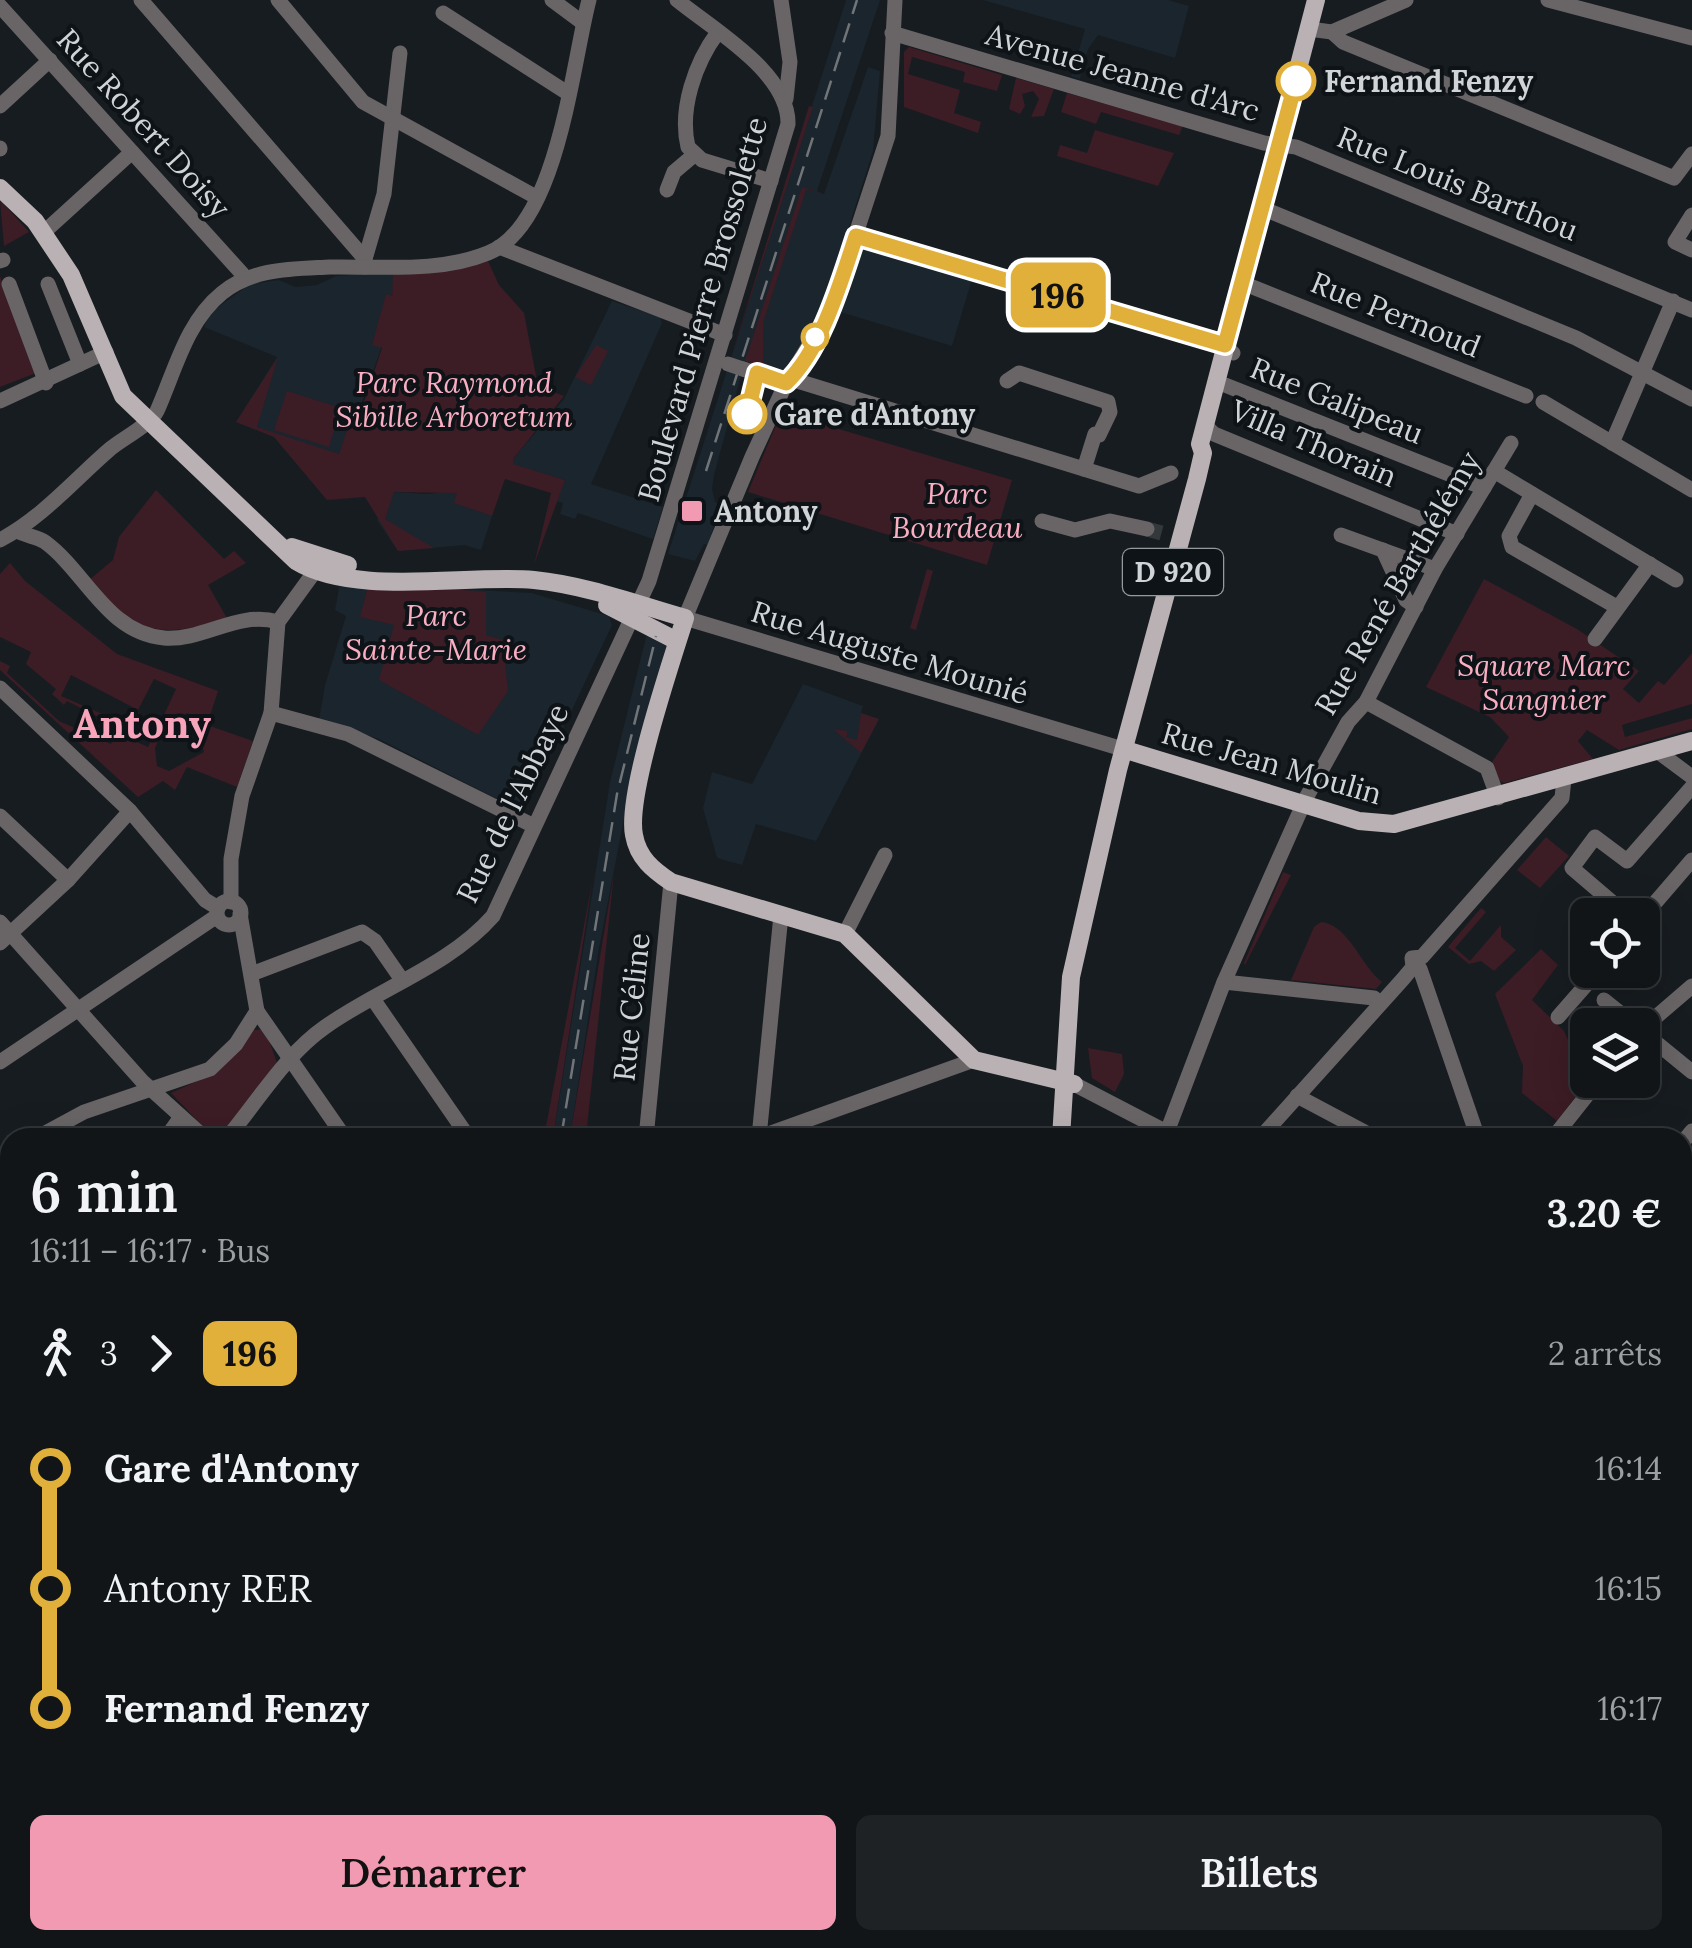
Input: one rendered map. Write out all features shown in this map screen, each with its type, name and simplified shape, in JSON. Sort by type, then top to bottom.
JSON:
[{"type":"main road","name":"D 920","points":[[1210,430],[1316,0]]},
{"type":"main road","points":[[0,188],[43,233],[76,285],[123,396],[152,410],[280,548],[321,566],[400,582],[492,578],[570,587],[635,611],[677,642]]},
{"type":"main road","name":"D 920","points":[[1071,1128],[1071,977],[1175,536],[1183,476],[1203,453],[1200,444],[1210,430],[1225,385],[1229,349]]},
{"type":"main road","name":"Rue Auguste Mounié","points":[[635,611],[685,618]]},
{"type":"main road","points":[[685,618],[633,825],[645,860],[670,882],[845,934],[974,1060],[1069,1082]]},
{"type":"main road","name":"Rue Jean Moulin","points":[[1126,750],[1359,821],[1394,824],[1564,780],[1692,741]]},
{"type":"main road","name":"D 920","points":[[1062,1128],[1069,1082]]},
{"type":"street","points":[[142,0],[365,263]]},
{"type":"street","points":[[278,0],[363,102],[536,198]]},
{"type":"street","points":[[552,0],[583,23]]},
{"type":"street","points":[[0,540],[17,531],[152,410],[203,312],[246,278],[297,268],[365,263],[442,264],[499,247],[536,198],[556,150],[590,0]]},
{"type":"street","name":"Boulevard Pierre Brossolette","points":[[635,611],[650,581],[729,365],[725,335],[788,124],[786,99],[774,80],[678,0]]},
{"type":"street","points":[[781,0],[790,62],[786,99]]},
{"type":"street","points":[[685,618],[789,381],[833,306],[888,136],[895,0]]},
{"type":"street","points":[[1309,29],[1332,32],[1406,0]]},
{"type":"street","points":[[1548,0],[1692,38]]},
{"type":"street","name":"Rue Robert Doisy","points":[[0,6],[246,278]]},
{"type":"street","points":[[442,12],[569,94]]},
{"type":"street","points":[[718,32],[703,56],[687,107],[686,138],[694,154],[772,182]]},
{"type":"street","points":[[1332,32],[1344,42],[1668,176],[1674,178],[1682,171],[1692,154]]},
{"type":"street","name":"Avenue Jeanne d'Arc","points":[[892,33],[1264,143],[1280,143]]},
{"type":"street","points":[[365,263],[384,194],[400,53]]},
{"type":"street","points":[[0,106],[50,60]]},
{"type":"street","name":"Rue Louis Barthou","points":[[1280,143],[1692,310]]},
{"type":"street","points":[[43,233],[132,152]]},
{"type":"street","points":[[667,190],[674,172],[694,154]]},
{"type":"street","points":[[1264,210],[1576,338],[1692,399]]},
{"type":"street","points":[[1692,214],[1675,242],[1692,250]]},
{"type":"street","points":[[856,236],[1229,349]]},
{"type":"street","points":[[499,247],[725,335]]},
{"type":"street","points":[[9,284],[46,382]]},
{"type":"street","points":[[48,284],[80,364]]},
{"type":"street","name":"Rue Pernoud","points":[[1245,284],[1526,396]]},
{"type":"street","points":[[1612,443],[1673,302]]},
{"type":"street","points":[[0,401],[106,352]]},
{"type":"street","points":[[729,365],[1139,486],[1183,476]]},
{"type":"street","points":[[1007,381],[1019,373],[1108,402],[1110,412],[1099,435],[1095,434],[1084,469]]},
{"type":"street","name":"Rue Galipeau","points":[[1225,385],[1484,488]]},
{"type":"street","points":[[1543,402],[1692,490]]},
{"type":"street","name":"Villa Thorain","points":[[1210,430],[1457,534]]},
{"type":"street","name":"Rue René Barthélémy","points":[[1175,1128],[1224,982],[1305,805],[1348,722],[1366,702],[1436,569],[1511,442]]},
{"type":"street","points":[[1494,471],[1676,580]]},
{"type":"street","points":[[1532,494],[1509,536],[1512,547],[1615,606]]},
{"type":"street","points":[[1042,521],[1075,530],[1110,521],[1146,529]]},
{"type":"street","points":[[17,531],[43,540],[114,616],[142,633],[175,638],[252,618],[278,622]]},
{"type":"street","points":[[1341,534],[1436,569]]},
{"type":"street","points":[[1383,550],[1406,600],[1416,607]]},
{"type":"street","points":[[1595,639],[1615,606],[1650,564]]},
{"type":"street","points":[[321,566],[278,622],[271,714],[242,796],[230,859],[227,913],[252,965],[258,1011],[338,1128]]},
{"type":"street","name":"Rue de l'Abbaye","points":[[235,1128],[290,1059],[325,1027],[467,940],[492,916],[635,611]]},
{"type":"street","name":"Rue Auguste Mounié","points":[[685,618],[1126,750]]},
{"type":"street","points":[[0,688],[112,792],[206,900],[227,913]]},
{"type":"street","points":[[1366,702],[1486,768],[1498,798]]},
{"type":"street","points":[[271,714],[348,734],[534,826]]},
{"type":"street","points":[[1656,752],[1692,777]]},
{"type":"street","points":[[1269,1128],[1418,964],[1534,824],[1562,798],[1564,780]]},
{"type":"street","points":[[1534,824],[1542,805],[1539,786]]},
{"type":"street","points":[[1607,898],[1572,868],[1594,837],[1627,861],[1692,787]]},
{"type":"street","points":[[130,811],[68,880],[4,933],[153,1092],[193,1128]]},
{"type":"street","points":[[0,816],[68,880]]},
{"type":"street","points":[[845,934],[885,855]]},
{"type":"street","points":[[1659,898],[1692,860]]},
{"type":"street","name":"Rue Céline","points":[[647,1128],[670,882]]},
{"type":"street","points":[[0,1062],[227,913]]},
{"type":"street","points":[[759,1128],[780,915]]},
{"type":"street","points":[[252,965],[362,932],[375,940],[402,980]]},
{"type":"street","points":[[1418,964],[1475,1128]]},
{"type":"street","points":[[1224,982],[1374,998],[1380,1003]]},
{"type":"street","points":[[1660,1014],[1692,986]]},
{"type":"street","points":[[1558,1017],[1583,988]]},
{"type":"street","points":[[373,999],[462,1128]]},
{"type":"street","points":[[1604,1000],[1614,1008]]},
{"type":"street","points":[[54,1128],[84,1112],[153,1092],[210,1069],[236,1044],[258,1011]]},
{"type":"street","points":[[1660,1045],[1692,1072]]},
{"type":"street","points":[[783,1128],[974,1060]]},
{"type":"street","points":[[1069,1082],[1159,1128]]},
{"type":"street","points":[[1297,1096],[1357,1128]]},
{"type":"street","points":[[1561,1128],[1585,1098]]},
{"type":"street","points":[[173,1128],[180,1118]]},
{"type":"shaded area","points":[[846,0],[880,0],[817,191],[824,194],[868,67],[880,71],[873,151],[844,242],[972,279],[952,346],[824,307],[786,374],[745,361],[714,475],[715,502],[721,504],[708,545],[704,544],[695,561],[668,554]]},
{"type":"shaded area","points":[[983,0],[1168,0],[1189,6],[1175,58],[1098,35],[1088,49],[1080,79],[1071,76],[1085,29]]},
{"type":"shaded area","points":[[395,272],[387,332],[327,500],[274,437],[236,422],[277,357],[204,327],[211,312],[250,284],[279,280],[295,287],[317,285],[336,276]]},
{"type":"shaded area","points":[[612,301],[660,317],[662,323],[591,484],[663,507],[653,539],[578,513],[575,519],[560,514],[563,503],[556,501],[565,480],[513,465],[513,459],[564,399]]},
{"type":"shaded area","points":[[503,482],[481,550],[464,545],[398,551],[377,520],[394,492],[428,494]]},
{"type":"shaded area","points":[[340,582],[532,593],[609,616],[612,625],[526,807],[519,810],[379,739],[319,720],[346,616],[335,610]]},
{"type":"shaded area","points":[[647,633],[667,642],[626,808],[599,948],[571,1128],[555,1128],[610,782]]},
{"type":"shaded area","points":[[803,684],[863,706],[861,713],[879,719],[816,841],[756,824],[742,865],[717,858],[703,808],[712,772],[752,784]]},
{"type":"green space","points":[[909,47],[1002,75],[997,91],[963,82],[965,72],[912,57],[908,74],[960,90],[954,113],[981,122],[978,133],[904,107],[904,52]]},
{"type":"green space","points":[[1016,78],[1054,89],[1044,116],[1031,117],[1039,99],[1033,91],[1022,94],[1025,106],[1020,114],[1009,109]]},
{"type":"green space","points":[[1067,93],[1183,126],[1179,135],[1101,112],[1096,124],[1061,112]]},
{"type":"green space","points":[[809,106],[813,107],[731,357]]},
{"type":"green space","points":[[1095,130],[1174,153],[1158,186],[1057,156],[1060,145],[1087,153]]},
{"type":"green space","points":[[802,187],[820,193],[806,190],[763,323],[763,366],[745,361]]},
{"type":"green space","points":[[0,200],[29,232],[4,246]]},
{"type":"green space","name":"Parc Raymond Sibille Arboretum","points":[[488,261],[499,285],[524,313],[538,386],[564,396],[513,459],[513,464],[565,480],[534,565],[551,493],[505,479],[492,516],[454,503],[457,493],[394,492],[385,519],[434,548],[398,551],[365,497],[327,500],[274,437],[236,422],[278,357],[257,427],[339,454],[355,407],[362,408],[382,348],[372,345],[386,294],[392,296],[393,273]]},
{"type":"green space","points":[[0,276],[36,373],[0,387]]},
{"type":"green space","points":[[596,345],[608,351],[591,385],[575,377]]},
{"type":"green space","points":[[287,391],[341,408],[329,447],[274,430]]},
{"type":"green space","name":"Parc Bourdeau","points":[[798,417],[1012,480],[987,565],[748,492],[778,420],[795,426]]},
{"type":"green space","points":[[156,490],[224,559],[234,551],[246,563],[208,585],[228,620],[183,629],[150,628],[122,612],[88,581],[113,560],[119,537]]},
{"type":"green space","points":[[10,563],[25,581],[117,654],[218,691],[207,725],[253,741],[237,787],[187,767],[175,790],[163,781],[138,797],[0,670],[0,661],[10,666],[7,673],[59,721],[111,744],[118,727],[67,701],[64,705],[52,694],[56,689],[26,664],[31,652],[0,637],[0,574]],"holes":[[[71,675],[138,710],[154,679],[176,689],[159,726],[164,729],[187,713],[194,716],[204,752],[169,771],[157,766],[155,748],[160,736],[155,733],[148,747],[126,737],[130,726],[61,696]]]},
{"type":"green space","points":[[927,569],[933,571],[916,630],[910,628]]},
{"type":"green space","name":"Square Marc Sangnier","points":[[1484,579],[1577,629],[1639,671],[1623,689],[1639,703],[1658,681],[1664,685],[1692,653],[1692,704],[1622,725],[1625,737],[1692,718],[1692,729],[1619,750],[1587,730],[1578,741],[1593,759],[1504,783],[1498,780],[1492,762],[1509,737],[1490,717],[1426,687]]},
{"type":"green space","name":"Parc Sainte-Marie","points":[[369,582],[486,592],[486,635],[503,640],[505,635],[517,648],[505,663],[508,691],[478,735],[379,680],[394,625],[360,617]]},
{"type":"green space","points":[[861,713],[879,719],[861,753],[833,729],[848,731],[846,737],[857,740]]},
{"type":"green space","points":[[1546,837],[1569,856],[1540,888],[1517,870]]},
{"type":"green space","points":[[1283,872],[1291,875],[1245,965],[1244,963]]},
{"type":"green space","points":[[614,873],[587,1128],[572,1128]]},
{"type":"green space","points":[[593,878],[554,1128],[546,1128]]},
{"type":"green space","points":[[1481,908],[1486,912],[1455,948],[1470,961],[1501,925],[1501,937],[1516,950],[1494,971],[1481,961],[1469,964],[1448,947]]},
{"type":"green space","points":[[1321,922],[1331,924],[1347,938],[1382,982],[1376,989],[1291,980],[1314,927]]},
{"type":"green space","points":[[1541,949],[1558,965],[1532,1000],[1564,1031],[1570,1044],[1570,1098],[1574,1098],[1557,1121],[1522,1093],[1523,1066],[1495,994]]},
{"type":"green space","points":[[265,1029],[277,1063],[227,1128],[204,1128],[171,1093],[217,1072],[253,1030]]},
{"type":"green space","points":[[1088,1048],[1122,1054],[1124,1074],[1115,1092],[1092,1078]]},
{"type":"tunnel","points":[[1147,529],[1169,535]]},
{"type":"railway","points":[[706,471],[857,0]]},
{"type":"railway","points":[[563,1128],[617,794],[656,636]]},
{"type":"bus line","name":"196","points":[[747,414],[757,373],[786,383],[796,372],[833,306],[856,236],[1225,345],[1245,284],[1296,81]]},
{"type":"place","name":"Fernand Fenzy","points":[[1296,81]]},
{"type":"place","name":"Gare d'Antony","points":[[747,414]]},
{"type":"place","name":"Antony","points":[[692,511]]},
{"type":"district","name":"Antony","points":[[142,723]]}]
